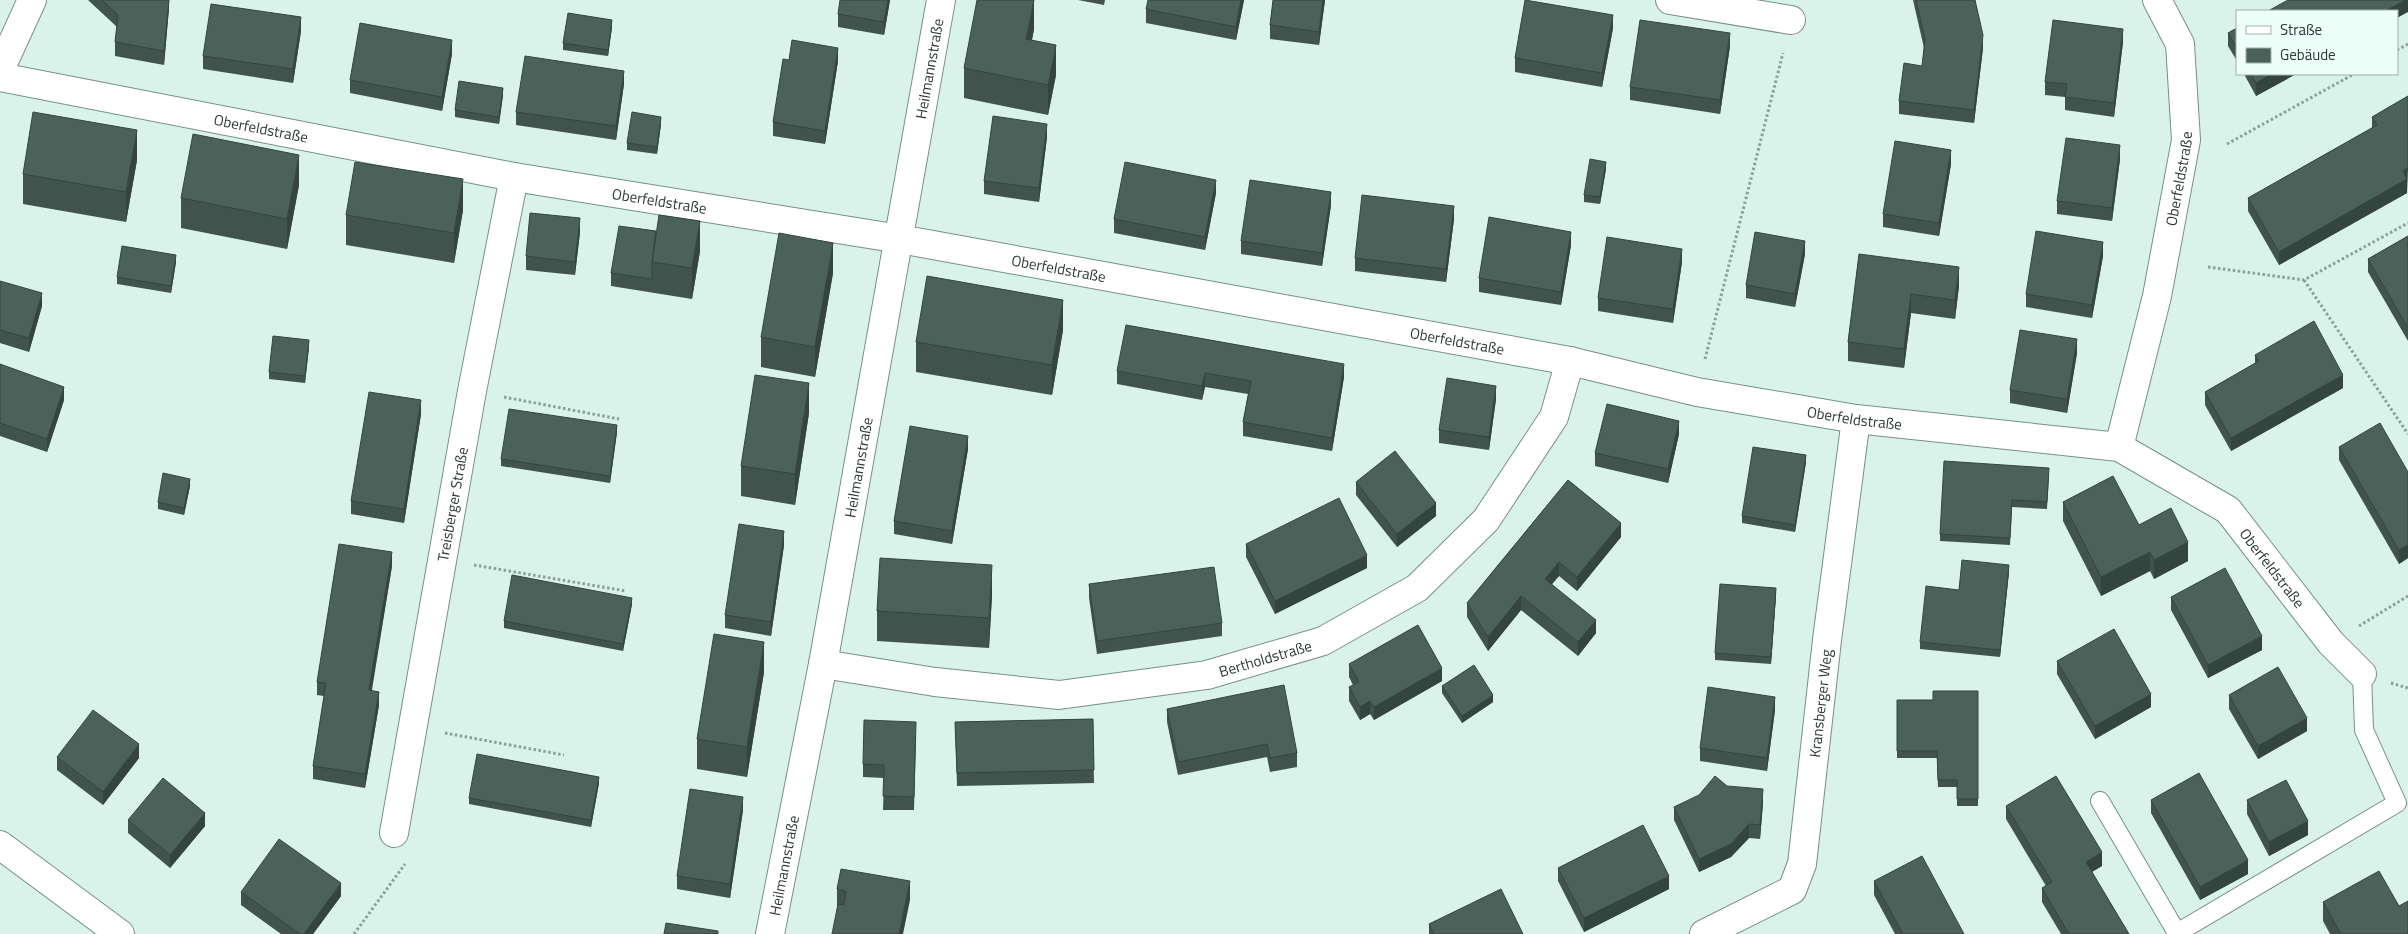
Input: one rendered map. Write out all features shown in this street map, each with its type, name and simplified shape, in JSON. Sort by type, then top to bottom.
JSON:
[{"type":"street","points":[[0,70],[32,0]]},
{"type":"street","name":"Heilmannstraße","points":[[770,934],[823,664],[900,239],[940,0]]},
{"type":"street","points":[[1670,0],[1791,20]]},
{"type":"street","name":"Oberfeldstraße","points":[[2119,447],[2157,296],[2186,140],[2180,44],[2157,0]]},
{"type":"street","name":"Oberfeldstraße","points":[[0,77],[514,177],[900,239],[1570,361],[1697,392],[1856,419],[2119,447],[2228,510],[2331,644],[2362,674]]},
{"type":"street","name":"Treisberger Straße","points":[[394,833],[441,559],[514,177]]},
{"type":"street","name":"Bertholdstraße","points":[[823,664],[935,682],[1059,695],[1207,675],[1324,641],[1417,588],[1486,520],[1554,417],[1570,361]]},
{"type":"street","name":"Kransberger Weg","points":[[1704,934],[1792,890],[1802,864],[1827,640],[1856,419]]},
{"type":"street","points":[[0,845],[120,934]]},
{"type":"lane","points":[[2100,801],[2177,933],[2397,803],[2364,730],[2362,674]]},
{"type":"path","points":[[1697,392],[1791,20]]},
{"type":"path","points":[[2227,144],[2352,75]]},
{"type":"path","points":[[2208,267],[2304,280],[2408,223]]},
{"type":"path","points":[[2304,280],[2408,434]]},
{"type":"path","points":[[472,391],[619,419]]},
{"type":"path","points":[[441,559],[626,591]]},
{"type":"path","points":[[2331,644],[2408,596]]},
{"type":"path","points":[[412,727],[564,755]]},
{"type":"path","points":[[354,934],[406,863],[394,833]]},
{"type":"building","points":[[102,0],[169,0],[164,51],[115,42],[118,15]]},
{"type":"building","points":[[840,0],[888,0],[884,22],[838,14]]},
{"type":"building","points":[[977,0],[1034,0],[1026,39],[1056,45],[1048,85],[964,68]]},
{"type":"building","points":[[1148,0],[1241,0],[1236,27],[1146,9]]},
{"type":"building","points":[[1273,0],[1323,0],[1319,32],[1270,25]]},
{"type":"building","points":[[1525,0],[1613,15],[1602,73],[1515,58]]},
{"type":"building","points":[[1916,0],[1975,0],[1983,35],[1974,110],[1899,101],[1904,63],[1922,66],[1925,39]]},
{"type":"building","points":[[2288,0],[2405,0],[2387,10],[2270,10]]},
{"type":"building","points":[[211,4],[301,17],[293,69],[203,56]]},
{"type":"building","points":[[568,13],[612,20],[608,50],[563,43]]},
{"type":"building","points":[[1640,20],[1730,33],[1720,100],[1630,87]]},
{"type":"building","points":[[2053,20],[2123,29],[2114,103],[2065,97],[2067,84],[2045,82]]},
{"type":"building","points":[[360,23],[452,40],[442,97],[350,80]]},
{"type":"building","points":[[2236,29],[2236,46],[2228,33]]},
{"type":"building","points":[[792,40],[838,48],[825,131],[773,122],[783,59],[789,60]]},
{"type":"building","points":[[525,56],[624,71],[616,126],[516,112]]},
{"type":"building","points":[[2252,75],[2270,75],[2256,83]]},
{"type":"building","points":[[459,81],[503,88],[499,117],[455,110]]},
{"type":"building","points":[[2408,96],[2408,168],[2403,171],[2407,179],[2279,252],[2248,198],[2377,125],[2372,117]]},
{"type":"building","points":[[33,112],[137,130],[126,192],[23,174]]},
{"type":"building","points":[[632,112],[661,117],[657,147],[627,143]]},
{"type":"building","points":[[993,116],[1047,124],[1039,188],[984,181]]},
{"type":"building","points":[[193,134],[299,155],[287,219],[181,198]]},
{"type":"building","points":[[2066,138],[2120,145],[2112,208],[2057,201]]},
{"type":"building","points":[[1895,141],[1951,150],[1939,223],[1883,214]]},
{"type":"building","points":[[1590,159],[1606,162],[1600,197],[1584,195]]},
{"type":"building","points":[[355,162],[463,179],[454,233],[346,215]]},
{"type":"building","points":[[1125,162],[1216,180],[1205,237],[1114,219]]},
{"type":"building","points":[[1250,180],[1331,192],[1322,253],[1241,241]]},
{"type":"building","points":[[1362,195],[1454,206],[1446,269],[1355,258]]},
{"type":"building","points":[[530,213],[580,218],[575,262],[526,256]]},
{"type":"building","points":[[659,215],[700,221],[692,268],[652,262]]},
{"type":"building","points":[[1489,217],[1571,232],[1561,292],[1479,278]]},
{"type":"building","points":[[619,226],[656,231],[652,279],[611,273]]},
{"type":"building","points":[[2036,231],[2103,242],[2092,305],[2026,294]]},
{"type":"building","points":[[1755,232],[1805,241],[1795,294],[1746,285]]},
{"type":"building","points":[[779,233],[833,243],[815,347],[761,337]]},
{"type":"building","points":[[2408,236],[2408,328],[2368,259]]},
{"type":"building","points":[[1607,237],[1682,249],[1673,309],[1598,298]]},
{"type":"building","points":[[122,246],[176,255],[171,286],[117,277]]},
{"type":"building","points":[[1859,254],[1959,267],[1955,300],[1911,294],[1904,349],[1848,342]]},
{"type":"building","points":[[927,276],[1063,300],[1052,365],[916,342]]},
{"type":"building","points":[[0,281],[42,293],[29,338],[0,330]]},
{"type":"building","points":[[2314,321],[2343,375],[2231,438],[2205,392],[2259,361],[2255,355]]},
{"type":"building","points":[[1126,325],[1344,364],[1332,438],[1243,422],[1251,381],[1205,373],[1202,386],[1117,371]]},
{"type":"building","points":[[2020,330],[2077,339],[2067,399],[2010,390]]},
{"type":"building","points":[[273,336],[309,340],[305,376],[269,372]]},
{"type":"building","points":[[0,364],[64,387],[47,439],[0,423]]},
{"type":"building","points":[[755,375],[809,383],[795,474],[741,466]]},
{"type":"building","points":[[1447,378],[1496,386],[1489,437],[1439,430]]},
{"type":"building","points":[[369,392],[421,400],[404,509],[351,501]]},
{"type":"building","points":[[1607,404],[1679,421],[1668,469],[1595,453]]},
{"type":"building","points":[[509,409],[617,425],[610,476],[501,459]]},
{"type":"building","points":[[2380,423],[2408,472],[2408,545],[2399,550],[2339,447]]},
{"type":"building","points":[[910,426],[968,436],[952,531],[894,521]]},
{"type":"building","points":[[1753,447],[1806,455],[1795,525],[1742,516]]},
{"type":"building","points":[[1395,451],[1436,503],[1397,534],[1356,482]]},
{"type":"building","points":[[1944,461],[2049,468],[2047,502],[2012,500],[2010,538],[1940,534]]},
{"type":"building","points":[[163,473],[190,479],[184,508],[158,502]]},
{"type":"building","points":[[2113,476],[2139,525],[2171,508],[2188,542],[2154,560],[2150,552],[2101,577],[2063,502]]},
{"type":"building","points":[[1568,480],[1621,523],[1577,577],[1559,562],[1545,579],[1596,620],[1578,642],[1521,596],[1488,637],[1467,603]]},
{"type":"building","points":[[1339,498],[1367,555],[1275,601],[1246,544]]},
{"type":"building","points":[[739,524],[784,531],[771,622],[725,615]]},
{"type":"building","points":[[339,544],[392,552],[369,690],[379,692],[365,774],[313,766],[326,683],[317,682]]},
{"type":"building","points":[[880,558],[992,565],[989,618],[877,611]]},
{"type":"building","points":[[1962,560],[2009,565],[2000,650],[1920,642],[1926,586],[1959,590]]},
{"type":"building","points":[[1214,567],[1222,623],[1097,641],[1089,584]]},
{"type":"building","points":[[2225,568],[2262,636],[2208,665],[2171,597]]},
{"type":"building","points":[[512,575],[632,598],[623,644],[504,621]]},
{"type":"building","points":[[1720,584],[1776,588],[1771,657],[1715,653]]},
{"type":"building","points":[[1418,625],[1442,668],[1374,707],[1370,701],[1360,707],[1349,687],[1359,682],[1349,664]]},
{"type":"building","points":[[2114,629],[2151,694],[2095,726],[2057,661]]},
{"type":"building","points":[[714,634],[764,642],[747,747],[697,739]]},
{"type":"building","points":[[1474,665],[1493,695],[1462,716],[1442,686]]},
{"type":"building","points":[[2278,667],[2307,718],[2258,746],[2229,695]]},
{"type":"building","points":[[1284,685],[1297,753],[1270,758],[1267,744],[1178,762],[1167,709]]},
{"type":"building","points":[[1708,687],[1775,697],[1767,758],[1700,748]]},
{"type":"building","points":[[1933,691],[1978,691],[1978,799],[1957,799],[1957,780],[1938,780],[1937,751],[1897,751],[1897,700],[1933,700]]},
{"type":"building","points":[[93,710],[139,744],[103,792],[57,757]]},
{"type":"building","points":[[1093,719],[1094,770],[957,773],[955,722]]},
{"type":"building","points":[[864,720],[916,722],[914,797],[883,796],[884,765],[863,764]]},
{"type":"building","points":[[477,754],[599,777],[591,820],[469,798]]},
{"type":"building","points":[[2199,773],[2248,860],[2200,887],[2151,800]]},
{"type":"building","points":[[1715,776],[1727,786],[1763,789],[1760,825],[1749,824],[1731,844],[1699,859],[1674,807],[1699,795]]},
{"type":"building","points":[[2056,776],[2102,852],[2086,862],[2129,934],[2069,934],[2042,888],[2052,882],[2006,806]]},
{"type":"building","points":[[163,778],[205,813],[170,855],[128,820]]},
{"type":"building","points":[[2286,780],[2308,821],[2269,842],[2247,800]]},
{"type":"building","points":[[690,789],[743,797],[730,884],[677,876]]},
{"type":"building","points":[[1643,825],[1669,876],[1584,918],[1558,868]]},
{"type":"building","points":[[279,839],[341,883],[304,934],[300,934],[241,892]]},
{"type":"building","points":[[1922,856],[1964,934],[1903,934],[1874,881]]},
{"type":"building","points":[[841,869],[910,881],[899,934],[832,934],[838,904],[844,905],[846,891],[837,889]]},
{"type":"building","points":[[2379,871],[2399,906],[2408,901],[2408,934],[2341,934],[2323,902]]},
{"type":"building","points":[[1501,889],[1523,934],[1434,934],[1429,924]]},
{"type":"building","points":[[666,923],[718,931],[718,934],[664,934]]}]
